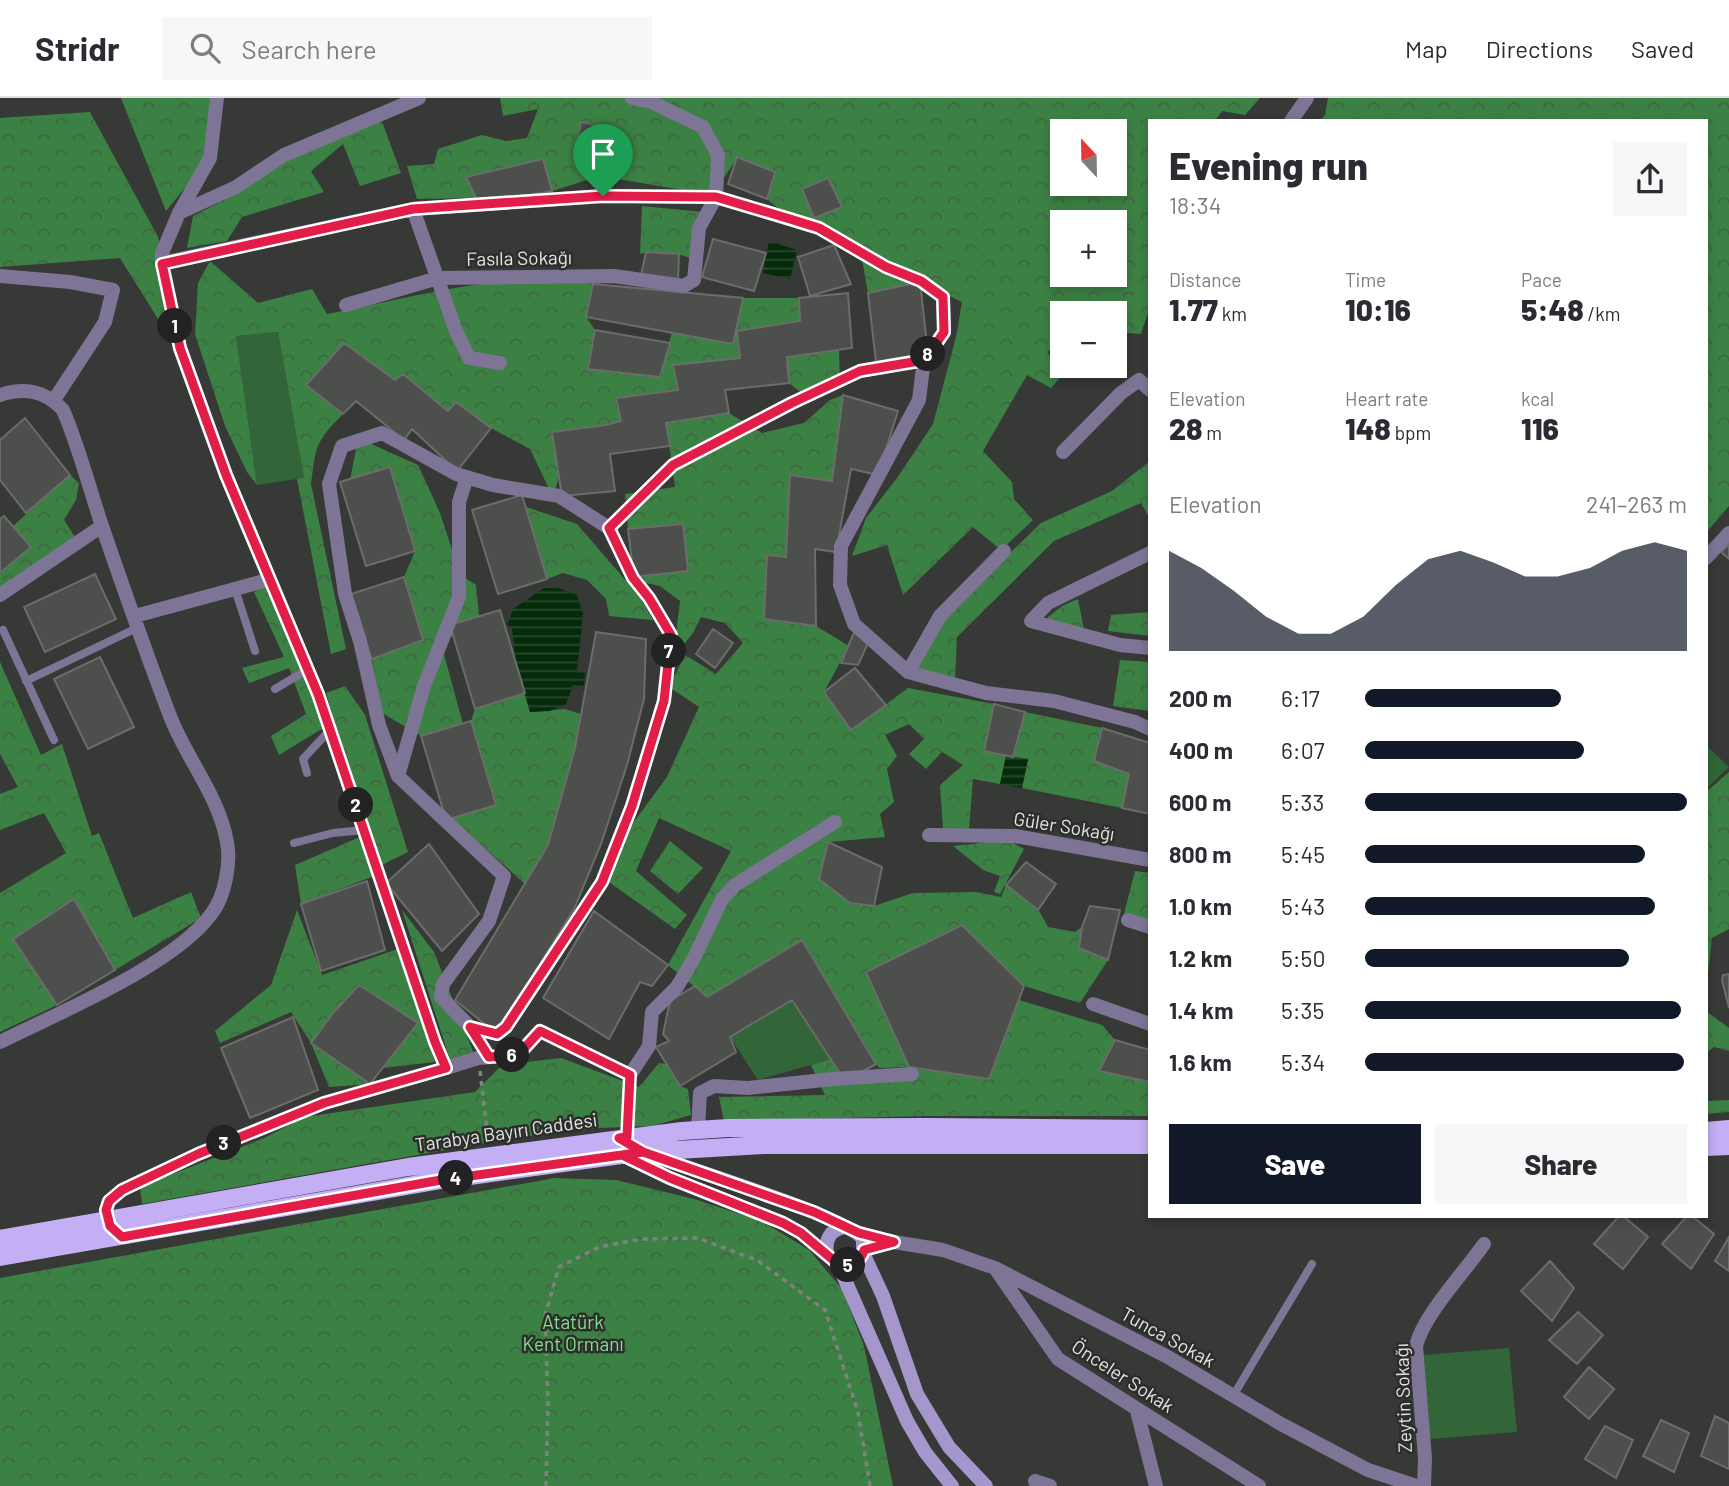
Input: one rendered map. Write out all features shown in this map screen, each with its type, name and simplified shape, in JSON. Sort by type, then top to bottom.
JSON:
[{"type":"main road","name":"Tarabya Bayırı Caddesi","points":[[0,1257],[414,1185],[698,1130],[927,1126],[1148,1129]]},
{"type":"main road","points":[[1708,1131],[1729,1129]]},
{"type":"main road","name":"Tarabya Bayırı Caddesi","points":[[0,1239],[408,1167],[623,1143]]},
{"type":"main road","points":[[623,1143],[704,1175],[814,1212],[845,1227]]},
{"type":"main road","points":[[623,1143],[670,1178],[783,1223],[801,1233],[832,1259],[852,1264],[864,1251]]},
{"type":"main road","points":[[643,1152],[707,1147],[1148,1145]]},
{"type":"main road","points":[[1708,1147],[1729,1146]]},
{"type":"main road","points":[[704,1175],[695,1161],[699,1152],[707,1147]]},
{"type":"main road","points":[[107,1220],[122,1237]]},
{"type":"main road","points":[[952,1486],[925,1452],[907,1421],[826,1246],[829,1236],[838,1228],[853,1228],[863,1239],[864,1251],[883,1296],[916,1394],[949,1447],[986,1486]]},
{"type":"street","points":[[178,213],[236,187],[284,155],[419,98]]},
{"type":"street","points":[[632,98],[651,102],[703,127],[719,155],[716,197]]},
{"type":"street","points":[[1292,119],[1307,98]]},
{"type":"street","points":[[218,101],[210,158],[178,213],[162,253],[180,348],[226,475],[330,730],[446,1068],[484,1057],[518,1055],[540,1031],[628,1071],[649,1046],[652,1012],[677,987],[722,899],[735,885],[835,822]]},
{"type":"street","points":[[162,264],[413,209],[603,196],[716,197],[819,228],[886,267],[921,281],[943,297],[944,332],[925,360],[919,400],[841,546],[840,585],[854,624],[908,672],[986,693],[1054,701],[1135,722],[1148,728]]},
{"type":"street","name":"Fasıla Sokağı","points":[[346,305],[438,278],[614,276],[684,286],[694,280],[699,228],[716,197]]},
{"type":"street","points":[[413,209],[456,331],[469,358],[500,363]]},
{"type":"street","points":[[0,276],[70,282],[113,290],[105,322],[54,400]]},
{"type":"street","points":[[609,528],[673,465],[860,371],[925,360]]},
{"type":"street","points":[[1063,452],[1121,393],[1139,380],[1148,388]]},
{"type":"street","points":[[0,395],[25,390],[41,393],[54,400],[63,410],[171,719],[202,778],[228,842],[228,864],[223,887],[213,912],[190,937],[124,980],[0,1042]]},
{"type":"street","points":[[470,1027],[497,1034],[506,1027],[602,882],[632,806],[664,701],[671,635],[649,598],[633,578],[609,528],[559,496],[493,485],[456,474],[382,433],[342,446],[328,484],[345,594],[360,641],[379,725],[398,776],[504,876],[489,921],[443,984],[441,997],[470,1027],[484,1057]]},
{"type":"street","points":[[398,776],[424,686],[459,597],[459,502],[467,477]]},
{"type":"street","points":[[0,595],[102,526]]},
{"type":"street","points":[[1708,556],[1729,533]]},
{"type":"street","points":[[908,672],[940,616],[1004,551]]},
{"type":"street","points":[[1148,554],[1048,603],[1031,621],[1120,645],[1148,649]]},
{"type":"street","points":[[137,622],[268,580]]},
{"type":"street","name":"Güler Sokağı","points":[[929,835],[1015,835],[1148,860]]},
{"type":"street","points":[[1128,920],[1148,926]]},
{"type":"street","points":[[1093,1004],[1148,1023]]},
{"type":"street","points":[[698,1130],[700,1093],[714,1086],[748,1088],[912,1074]]},
{"type":"street","name":"Tunca Sokak","points":[[859,1233],[943,1250],[995,1268],[1167,1356],[1233,1396],[1368,1470],[1416,1486]]},
{"type":"street","points":[[864,1251],[894,1242]]},
{"type":"street","name":"Zeytin Sokağı","points":[[1424,1486],[1425,1458],[1416,1346],[1419,1334],[1428,1320],[1484,1244]]},
{"type":"street","name":"Önceler Sokak","points":[[995,1268],[1058,1359],[1259,1486]]},
{"type":"street","points":[[1137,1411],[1156,1486]]},
{"type":"street","points":[[1035,1481],[1050,1486]]},
{"type":"lane","points":[[235,589],[255,651]]},
{"type":"lane","points":[[26,681],[137,622]]},
{"type":"lane","points":[[3,631],[54,740]]},
{"type":"lane","points":[[275,689],[307,670]]},
{"type":"lane","points":[[307,774],[303,759],[330,730]]},
{"type":"lane","points":[[294,844],[334,833],[365,830]]},
{"type":"lane","points":[[107,1220],[106,1210],[113,1195],[198,1154],[324,1103],[446,1068]]},
{"type":"lane","points":[[623,1143],[628,1071]]},
{"type":"lane","points":[[1233,1396],[1312,1264]]},
{"type":"path","points":[[484,1057],[490,1156]]},
{"type":"path","points":[[546,1486],[548,1402],[545,1316],[559,1267],[598,1247],[641,1239],[698,1238],[757,1260],[825,1310],[858,1412],[870,1486]]},
{"type":"shaded area","points":[[769,241],[797,250],[790,279],[763,273]]},
{"type":"shaded area","points":[[278,332],[304,478],[257,485],[236,336]]},
{"type":"shaded area","points":[[544,588],[558,588],[577,595],[583,614],[577,671],[585,673],[584,686],[573,685],[566,704],[550,711],[530,712],[516,664],[512,628],[507,625],[513,609]]},
{"type":"shaded area","points":[[1708,747],[1729,767],[1708,787]]},
{"type":"shaded area","points":[[1006,756],[1028,759],[1022,788],[1000,784]]},
{"type":"shaded area","points":[[792,1000],[831,1059],[758,1080],[730,1037]]},
{"type":"shaded area","points":[[1509,1348],[1517,1432],[1430,1439],[1423,1355]]},
{"type":"green space","points":[[121,98],[211,98],[202,167],[166,211]]},
{"type":"green space","points":[[500,98],[1260,98],[1245,115],[1222,111],[1216,119],[1148,119],[1148,312],[1141,334],[1127,333],[1127,301],[1050,301],[1050,350],[1047,352],[1050,356],[1050,378],[1060,378],[1051,388],[1027,375],[983,451],[1012,482],[1014,499],[1033,520],[1001,550],[973,527],[903,595],[887,545],[852,556],[866,518],[933,424],[956,337],[962,302],[920,282],[868,293],[860,248],[785,214],[767,199],[775,172],[738,157],[712,195],[600,176],[552,191],[543,159],[466,177],[476,198],[417,199],[407,166],[434,164],[438,149],[482,135],[506,141],[527,138],[538,109],[503,116]],"holes":[[[581,122],[609,128],[599,154],[576,150]],[[828,178],[842,207],[814,218],[803,189]]]},
{"type":"green space","points":[[1328,98],[1729,98],[1729,506],[1708,531],[1708,119],[1321,119],[1325,115]]},
{"type":"green space","points":[[90,112],[158,237],[180,323],[163,327],[120,258],[0,267],[0,118]]},
{"type":"green space","points":[[381,119],[401,173],[360,186],[343,144],[311,171],[324,192],[242,217],[227,241],[187,248],[193,216],[236,194],[287,159]]},
{"type":"green space","points":[[642,206],[703,212],[694,259],[660,252],[640,254]]},
{"type":"green space","points":[[210,261],[258,303],[312,289],[327,314],[494,282],[551,279],[593,284],[586,317],[595,330],[660,376],[672,332],[733,343],[743,298],[799,298],[800,321],[737,331],[740,358],[673,365],[678,390],[617,398],[621,421],[552,432],[559,477],[553,497],[530,449],[491,428],[456,402],[448,411],[403,374],[395,380],[344,343],[306,385],[343,414],[318,445],[311,484],[346,649],[331,654],[297,479],[304,478],[278,332],[236,336],[257,485],[247,472],[225,426],[195,334],[198,283]]},
{"type":"green space","points":[[839,350],[840,385],[809,399],[789,383],[787,357]]},
{"type":"green space","points":[[843,395],[832,481],[790,475],[786,557],[767,555],[764,619],[816,626],[849,646],[824,692],[851,730],[908,688],[994,704],[984,750],[1006,756],[1000,784],[973,779],[969,829],[943,829],[940,785],[963,765],[942,752],[926,769],[909,754],[924,739],[909,724],[885,735],[897,756],[887,769],[894,802],[880,814],[885,837],[828,842],[819,879],[850,903],[874,906],[913,893],[976,892],[1001,897],[1006,885],[1039,911],[1048,927],[1075,932],[1082,927],[1079,948],[1108,960],[1080,1003],[1024,986],[962,925],[866,972],[909,1067],[879,1068],[803,941],[707,997],[668,965],[731,851],[659,818],[636,871],[687,915],[675,929],[609,882],[625,834],[667,777],[699,707],[669,687],[685,655],[716,674],[743,643],[725,623],[701,617],[693,633],[673,658],[680,601],[660,586],[637,581],[634,577],[688,571],[683,524],[628,529],[625,494],[675,487],[666,423],[729,413],[762,433],[804,423],[830,400]]},
{"type":"green space","points":[[358,438],[418,465],[440,513],[460,574],[476,585],[479,616],[450,625],[453,636],[440,640],[463,724],[421,736],[382,713],[372,659],[423,640],[404,577],[415,551],[390,468],[350,480]]},
{"type":"green space","points":[[1148,463],[1148,515],[1141,503],[1054,541],[957,637],[955,680],[909,668],[944,617],[1041,523],[1112,491]]},
{"type":"green space","points":[[70,475],[79,483],[76,500],[64,520],[77,540],[0,594],[0,573],[31,547],[13,526]]},
{"type":"green space","points":[[526,507],[577,524],[639,596],[653,620],[609,616],[606,599],[587,580],[563,573],[547,579]]},
{"type":"green space","points":[[268,585],[325,727],[279,755],[271,736],[306,714],[289,668],[249,683],[242,668],[284,657],[254,592]]},
{"type":"green space","points":[[1078,599],[1084,630],[1054,626],[1047,618],[1062,606]]},
{"type":"green space","points":[[1148,612],[1148,636],[1108,631],[1111,615]]},
{"type":"green space","points":[[1120,660],[1148,662],[1148,711],[1113,706]]},
{"type":"green space","points":[[0,662],[41,755],[62,744],[92,836],[99,833],[133,918],[191,892],[201,918],[115,970],[74,900],[13,939],[57,1005],[0,1032],[0,893],[66,853],[44,813],[0,830],[0,794],[18,787],[0,754]]},
{"type":"green space","points":[[345,686],[365,715],[408,852],[382,865],[326,693]]},
{"type":"green space","points":[[525,693],[530,712],[565,709],[581,714],[575,748],[548,845],[525,884],[451,818],[496,804],[471,721],[475,709]]},
{"type":"green space","points":[[1025,712],[1102,728],[1094,761],[1129,774],[1122,808],[1022,788],[1028,759],[1013,757]]},
{"type":"green space","points":[[1729,772],[1729,929],[1712,938],[1708,973],[1708,790]]},
{"type":"green space","points":[[362,836],[374,876],[301,904],[295,865]]},
{"type":"green space","points":[[1008,840],[1024,849],[1000,894],[994,892],[1000,876],[983,870],[953,846]]},
{"type":"green space","points":[[670,841],[703,868],[678,894],[650,871]]},
{"type":"green space","points":[[1135,871],[1148,873],[1148,922],[1124,914]]},
{"type":"green space","points":[[297,910],[322,975],[398,949],[435,1062],[383,1068],[418,1023],[359,985],[333,1013],[311,1043],[291,1012],[220,1043],[215,1031],[271,985]]},
{"type":"green space","points":[[402,910],[434,952],[474,1054],[451,1063]]},
{"type":"green space","points":[[1019,1000],[1102,1025],[1115,1040],[1099,1071],[1148,1082],[1148,1116],[924,1116],[724,1121],[719,1097],[825,1095],[811,1065],[831,1059],[846,1081],[915,1078],[918,1068],[989,1079]]},
{"type":"green space","points":[[1708,1012],[1729,1028],[1729,1051],[1714,1047],[1708,1052]]},
{"type":"green space","points":[[311,1043],[370,1084],[329,1087]]},
{"type":"green space","points":[[561,1058],[639,1087],[659,1063],[666,1064],[680,1086],[688,1089],[691,1115],[652,1126],[599,1128],[518,1137],[142,1204],[140,1187],[264,1138],[305,1117],[475,1092],[502,1065]]},
{"type":"green space","points":[[1729,1100],[1729,1112],[1708,1114],[1708,1101]]},
{"type":"green space","name":"Atatürk Kent Ormanı","points":[[555,1178],[616,1180],[694,1199],[761,1221],[809,1250],[842,1289],[864,1346],[893,1486],[0,1486],[0,1278]]},
{"type":"building","points":[[581,122],[609,128],[600,154],[576,150]]},
{"type":"building","points":[[737,157],[775,172],[767,199],[728,184]]},
{"type":"building","points":[[543,159],[552,191],[479,204],[466,177]]},
{"type":"building","points":[[828,178],[842,207],[814,218],[802,189]]},
{"type":"building","points":[[713,239],[766,253],[754,291],[702,277]]},
{"type":"building","points":[[834,245],[851,284],[810,296],[798,257]]},
{"type":"building","points":[[646,252],[679,254],[678,282],[640,279]]},
{"type":"building","points":[[920,282],[928,353],[876,362],[868,293]]},
{"type":"building","points":[[593,284],[743,298],[733,344],[586,317]]},
{"type":"building","points":[[848,293],[852,348],[787,357],[789,383],[725,390],[729,413],[666,423],[670,446],[610,454],[615,491],[562,496],[552,432],[621,421],[616,398],[678,390],[673,365],[740,358],[737,331],[800,321],[799,298]]},
{"type":"building","points":[[595,330],[670,343],[660,377],[588,369]]},
{"type":"building","points":[[344,343],[395,380],[403,374],[448,411],[456,402],[491,428],[457,471],[412,429],[404,440],[356,401],[343,414],[306,385]]},
{"type":"building","points":[[843,395],[898,411],[878,475],[851,469],[836,552],[815,549],[816,626],[764,619],[767,555],[786,557],[790,475],[832,481]]},
{"type":"building","points":[[25,418],[70,475],[26,513],[0,480],[0,440]]},
{"type":"building","points":[[390,467],[415,551],[366,566],[340,482]]},
{"type":"building","points":[[522,495],[547,579],[498,594],[472,510]]},
{"type":"building","points":[[4,516],[31,547],[0,573],[0,519]]},
{"type":"building","points":[[683,524],[688,571],[634,577],[628,529]]},
{"type":"building","points":[[1729,544],[1729,559],[1721,552]]},
{"type":"building","points":[[95,574],[116,619],[45,652],[24,607]]},
{"type":"building","points":[[404,577],[423,640],[372,659],[348,595]]},
{"type":"building","points":[[500,610],[525,693],[475,709],[450,625]]},
{"type":"building","points":[[856,628],[870,639],[858,665],[841,663]]},
{"type":"building","points":[[713,629],[733,643],[715,668],[696,654]]},
{"type":"building","points":[[596,632],[646,639],[644,699],[627,765],[601,844],[575,907],[497,1034],[455,1000],[548,845],[575,748]]},
{"type":"building","points":[[100,657],[134,727],[88,749],[54,679]]},
{"type":"building","points":[[855,668],[886,705],[851,730],[824,692]]},
{"type":"building","points":[[994,704],[1025,712],[1013,757],[984,751]]},
{"type":"building","points":[[471,721],[496,805],[446,820],[421,736]]},
{"type":"building","points":[[1102,728],[1148,742],[1148,814],[1122,808],[1129,774],[1094,761]]},
{"type":"building","points":[[828,842],[882,867],[874,906],[850,903],[819,879]]},
{"type":"building","points":[[429,844],[479,914],[442,951],[386,883]]},
{"type":"building","points":[[1026,862],[1056,884],[1038,910],[1006,885]]},
{"type":"building","points":[[367,881],[385,950],[321,971],[301,904]]},
{"type":"building","points":[[74,899],[115,970],[57,1005],[13,939]]},
{"type":"building","points":[[1090,906],[1120,910],[1108,960],[1079,948],[1082,927]]},
{"type":"building","points":[[594,911],[668,965],[652,986],[640,982],[609,1039],[543,998]]},
{"type":"building","points":[[962,925],[1024,986],[989,1079],[909,1067],[866,972]]},
{"type":"building","points":[[802,940],[876,1064],[845,1081],[792,1000],[730,1037],[736,1052],[680,1086],[656,1047],[669,1041],[663,1034],[670,1001],[695,986],[707,997]]},
{"type":"building","points":[[1729,974],[1729,1008],[1722,980],[1723,975]]},
{"type":"building","points":[[359,985],[418,1023],[370,1084],[311,1043],[333,1013]]},
{"type":"building","points":[[293,1017],[318,1090],[250,1118],[221,1048]]},
{"type":"building","points":[[1115,1040],[1148,1049],[1148,1082],[1099,1071]]},
{"type":"building","points":[[1617,1218],[1625,1218],[1648,1237],[1623,1269],[1594,1244]]},
{"type":"building","points":[[1685,1218],[1694,1218],[1714,1234],[1691,1269],[1662,1244]]},
{"type":"building","points":[[1729,1237],[1729,1271],[1715,1261]]},
{"type":"building","points":[[1550,1261],[1574,1288],[1552,1321],[1521,1291]]},
{"type":"building","points":[[1578,1312],[1603,1335],[1577,1364],[1549,1340]]},
{"type":"building","points":[[1589,1367],[1614,1389],[1589,1419],[1564,1397]]},
{"type":"building","points":[[1715,1416],[1729,1423],[1729,1469],[1701,1456]]},
{"type":"building","points":[[1661,1420],[1689,1433],[1674,1472],[1643,1456]]},
{"type":"building","points":[[1605,1426],[1633,1440],[1616,1478],[1585,1459]]},
{"type":"route","points":[[603,196],[413,209],[162,264],[180,348],[226,475],[318,694],[446,1068],[324,1103],[198,1154],[122,1190],[113,1195],[106,1210],[110,1226],[122,1237],[441,1180],[643,1152],[814,1212],[859,1233],[894,1242],[864,1250],[860,1258],[852,1264],[838,1264],[801,1233],[783,1223],[722,1200],[622,1155],[643,1152],[619,1138],[627,1137],[630,1075],[540,1031],[518,1055],[489,1057],[470,1027],[497,1034],[506,1027],[602,882],[632,806],[664,701],[671,635],[649,598],[633,578],[609,528],[673,465],[860,371],[925,360],[944,332],[943,297],[921,281],[886,267],[819,228],[716,197],[603,196]]}]
